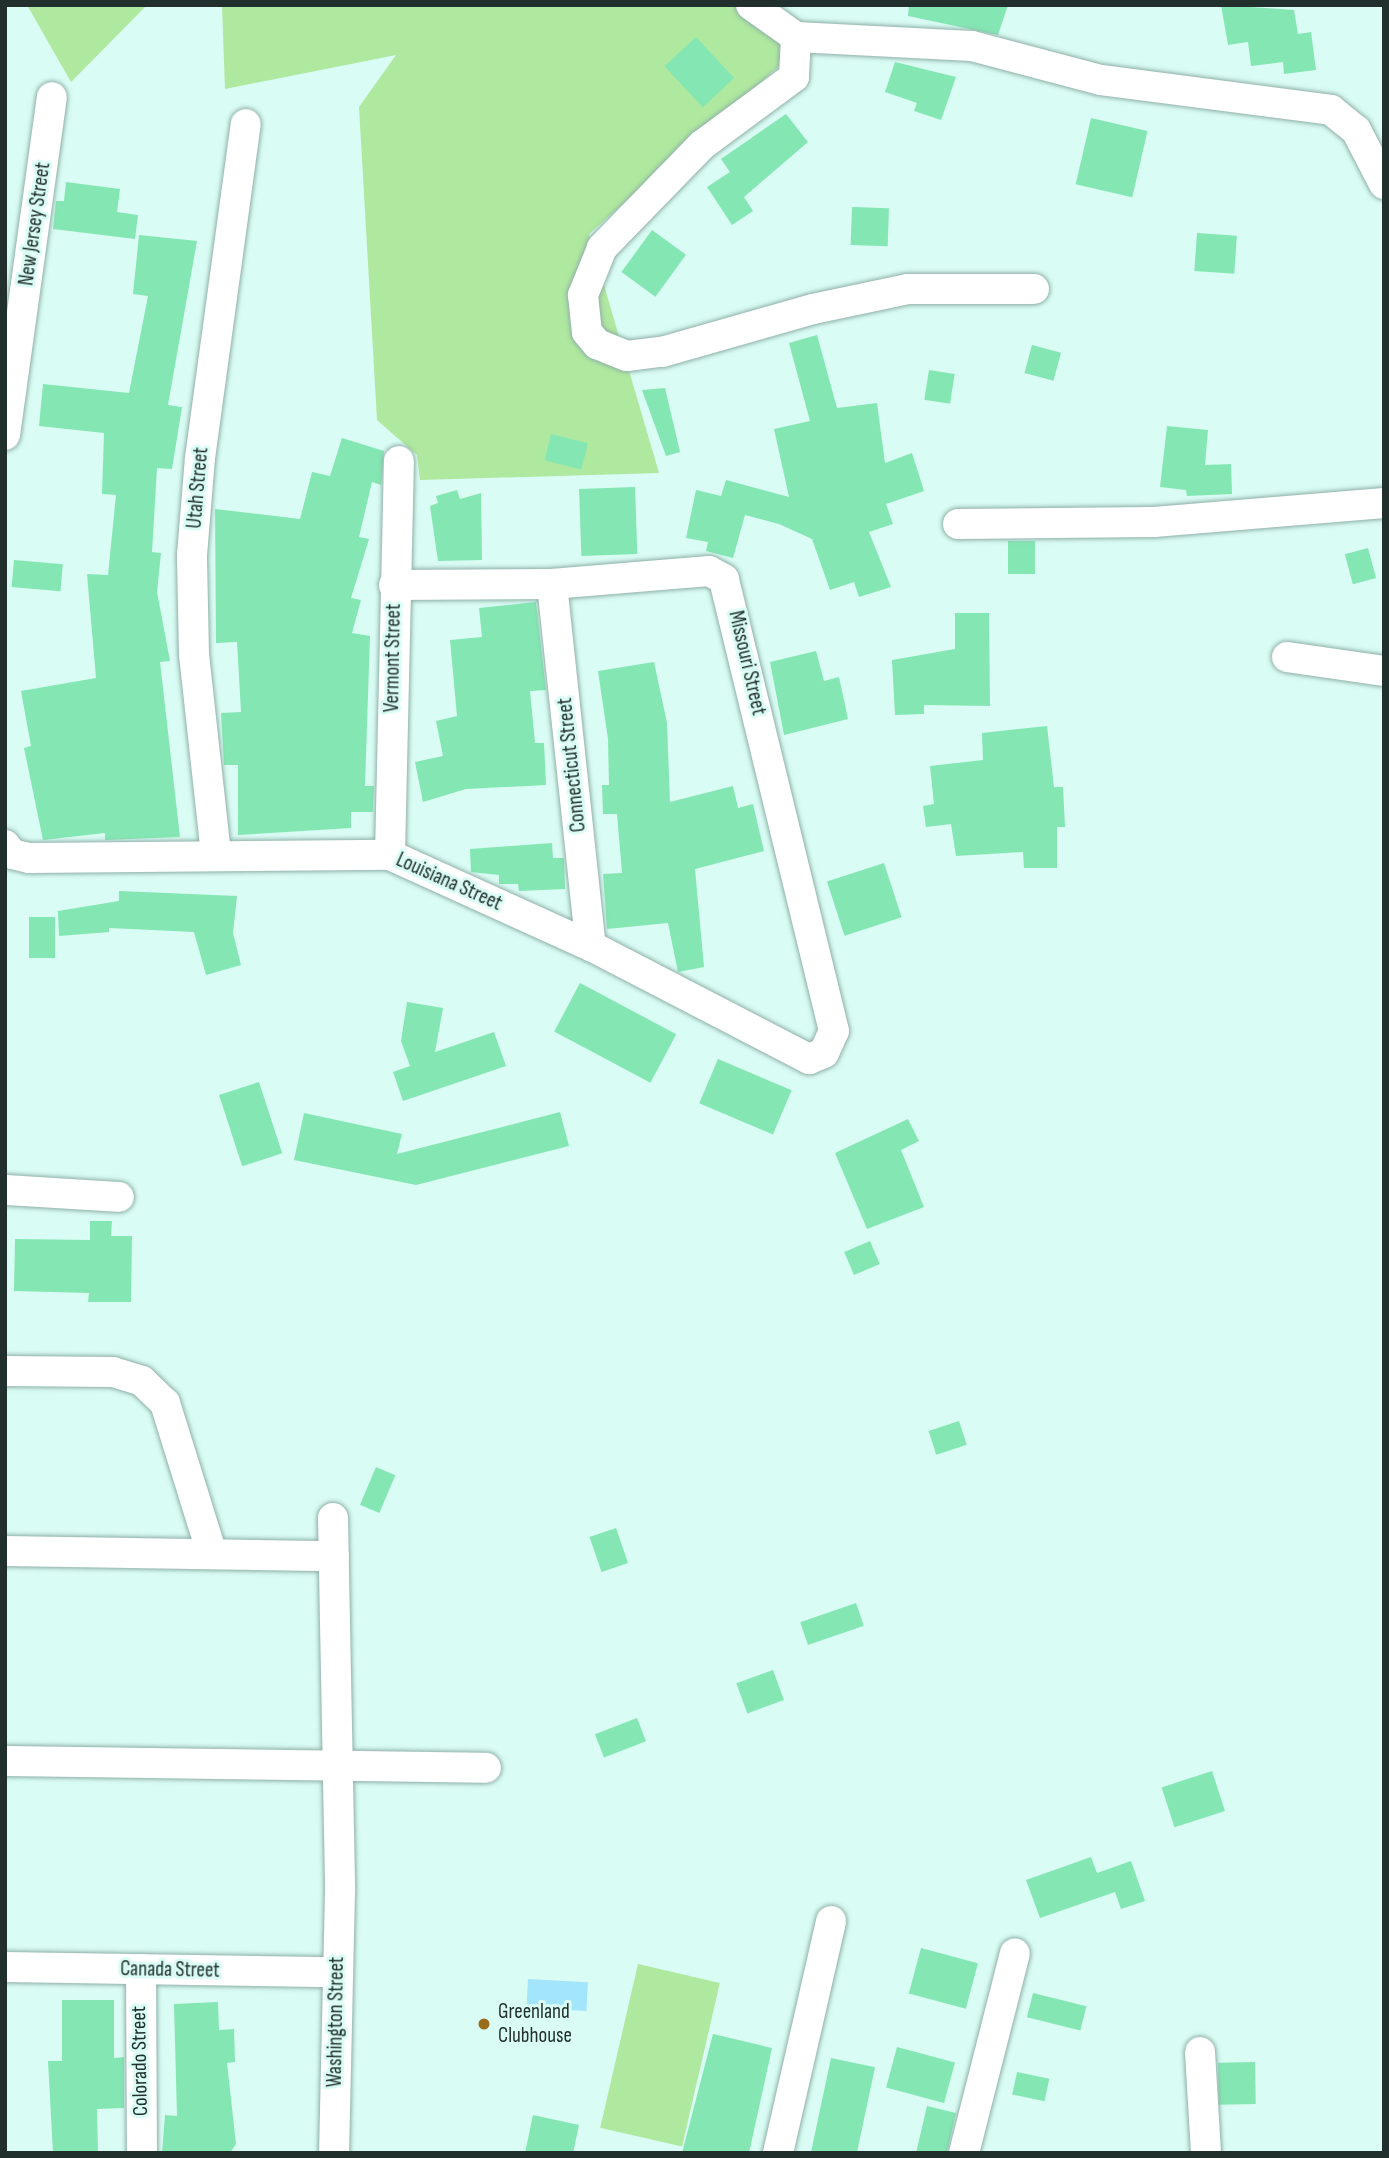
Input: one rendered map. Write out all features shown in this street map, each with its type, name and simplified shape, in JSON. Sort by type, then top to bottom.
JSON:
[{"type":"street","points":[[751,5],[796,37],[972,46],[1101,80],[1331,110],[1356,130],[1384,184]]},
{"type":"street","points":[[796,37],[794,77],[702,145],[602,248],[583,305],[587,332],[597,344],[627,356],[662,352],[813,309],[908,289],[1034,289]]},
{"type":"street","name":"New Jersey Street","points":[[5,435],[52,97]]},
{"type":"street","name":"Utah Street","points":[[216,854],[194,654],[192,555],[200,458],[246,124]]},
{"type":"street","name":"Vermont Street","points":[[390,855],[394,585],[399,461]]},
{"type":"street","points":[[958,524],[1154,522],[1384,503]]},
{"type":"street","name":"Missouri Street","points":[[394,585],[552,584],[709,570],[724,579],[834,1031],[824,1053],[809,1059]]},
{"type":"street","name":"Connecticut Street","points":[[552,584],[591,946]]},
{"type":"street","points":[[1287,657],[1384,671]]},
{"type":"street","name":"Louisiana Street","points":[[8,849],[29,858],[216,854],[390,855],[591,946],[809,1059]]},
{"type":"street","points":[[5,1190],[119,1197]]},
{"type":"street","points":[[5,1371],[113,1372],[142,1381],[165,1403],[212,1553]]},
{"type":"street","name":"Washington Street","points":[[333,1518],[335,1764],[340,1891],[335,1972],[334,2153]]},
{"type":"street","points":[[5,1551],[334,1556]]},
{"type":"street","points":[[5,1761],[486,1768]]},
{"type":"street","points":[[778,2153],[831,1921]]},
{"type":"street","points":[[964,2153],[1015,1952]]},
{"type":"street","name":"Canada Street","points":[[5,1967],[335,1972]]},
{"type":"street","name":"Colorado Street","points":[[141,1969],[142,2153]]},
{"type":"street","points":[[1200,2052],[1206,2153]]},
{"type":"green space","points":[[27,5],[147,5],[71,82]]},
{"type":"green space","points":[[222,5],[743,5],[793,54],[589,234],[659,473],[420,480],[417,455],[377,420],[359,107],[396,55],[225,89]]},
{"type":"green space","points":[[638,1964],[720,1983],[682,2147],[600,2128]]},
{"type":"water","points":[[528,1979],[588,1982],[586,2011],[526,2008]]},
{"type":"building","points":[[909,5],[1008,5],[998,35],[908,16]]},
{"type":"building","points":[[1221,5],[1294,10],[1298,34],[1311,32],[1316,70],[1284,74],[1283,62],[1251,66],[1248,42],[1228,45]]},
{"type":"building","points":[[696,37],[734,78],[703,107],[665,66]]},
{"type":"building","points":[[895,62],[956,77],[941,120],[914,111],[917,103],[885,92]]},
{"type":"building","points":[[786,114],[808,142],[744,197],[753,211],[732,225],[707,187],[730,172],[721,159]]},
{"type":"building","points":[[1091,118],[1148,131],[1132,197],[1076,184]]},
{"type":"building","points":[[66,182],[120,189],[117,212],[138,215],[135,239],[53,229],[56,201],[64,201]]},
{"type":"building","points":[[852,207],[889,208],[888,246],[851,245]]},
{"type":"building","points":[[652,230],[686,255],[655,297],[621,272]]},
{"type":"building","points":[[1197,233],[1237,236],[1234,274],[1194,271]]},
{"type":"building","points":[[139,235],[197,241],[168,405],[182,407],[172,469],[157,468],[152,552],[161,553],[157,592],[170,661],[160,662],[180,837],[105,840],[105,833],[43,840],[24,748],[31,746],[21,691],[96,678],[87,574],[108,575],[116,495],[102,494],[104,433],[39,426],[43,384],[129,393],[148,296],[133,294]]},
{"type":"building","points":[[817,335],[837,408],[877,403],[885,463],[912,453],[924,491],[886,504],[893,524],[869,532],[891,587],[859,597],[854,582],[830,590],[812,539],[779,524],[745,515],[733,558],[706,551],[708,542],[686,538],[696,490],[721,496],[726,480],[789,497],[774,429],[810,421],[789,343]]},
{"type":"building","points":[[1032,345],[1061,353],[1053,381],[1024,373]]},
{"type":"building","points":[[929,370],[955,374],[950,404],[924,400]]},
{"type":"building","points":[[665,388],[680,452],[666,456],[642,390]]},
{"type":"building","points":[[1167,426],[1208,430],[1205,465],[1231,464],[1232,494],[1187,496],[1186,490],[1160,487]]},
{"type":"building","points":[[551,434],[588,443],[581,469],[544,460]]},
{"type":"building","points":[[342,438],[384,451],[381,485],[372,482],[359,537],[369,539],[351,598],[361,600],[352,633],[370,636],[365,786],[374,786],[373,812],[351,812],[351,828],[238,835],[238,765],[224,765],[221,713],[241,712],[237,642],[216,643],[215,509],[300,519],[312,472],[330,476]]},
{"type":"building","points":[[635,487],[637,554],[581,556],[579,489]]},
{"type":"building","points":[[457,490],[460,499],[481,493],[482,560],[438,561],[430,506],[438,503],[436,496]]},
{"type":"building","points":[[1008,541],[1035,541],[1035,574],[1008,574]]},
{"type":"building","points":[[1368,548],[1376,578],[1353,584],[1345,554]]},
{"type":"building","points":[[14,560],[63,564],[60,591],[12,587]]},
{"type":"building","points":[[536,602],[546,690],[530,691],[535,743],[544,743],[546,785],[466,789],[423,802],[415,762],[443,756],[436,721],[457,716],[450,640],[482,637],[479,608]]},
{"type":"building","points":[[955,613],[989,613],[990,706],[924,705],[924,714],[895,715],[892,660],[955,649]]},
{"type":"building","points":[[816,651],[824,681],[839,677],[848,719],[784,735],[770,662]]},
{"type":"building","points":[[654,662],[667,723],[670,802],[733,786],[738,808],[753,804],[764,851],[695,869],[704,967],[678,972],[668,923],[607,929],[603,874],[622,873],[617,814],[603,814],[602,785],[609,785],[608,739],[598,671]]},
{"type":"building","points":[[1047,726],[1054,787],[1063,787],[1065,827],[1057,827],[1057,868],[1024,868],[1023,852],[956,856],[951,824],[926,827],[923,806],[934,804],[930,766],[983,760],[982,733]]},
{"type":"building","points":[[552,843],[553,858],[564,858],[565,889],[519,891],[518,884],[499,884],[499,875],[471,872],[470,849]]},
{"type":"building","points":[[884,863],[902,917],[845,936],[827,882]]},
{"type":"building","points":[[119,891],[237,896],[233,933],[241,965],[206,975],[194,932],[109,928],[109,932],[59,936],[58,911],[119,901]]},
{"type":"building","points":[[29,917],[55,917],[55,958],[29,958]]},
{"type":"building","points":[[580,983],[676,1034],[650,1083],[554,1032]]},
{"type":"building","points":[[407,1002],[443,1008],[435,1052],[494,1032],[506,1066],[403,1101],[393,1072],[410,1066],[401,1041]]},
{"type":"building","points":[[718,1059],[792,1090],[773,1134],[699,1103]]},
{"type":"building","points":[[259,1082],[282,1153],[242,1166],[219,1095]]},
{"type":"building","points":[[560,1112],[569,1146],[416,1185],[294,1160],[304,1113],[402,1134],[397,1154]]},
{"type":"building","points":[[908,1119],[919,1141],[901,1150],[924,1207],[867,1229],[835,1153]]},
{"type":"building","points":[[90,1221],[112,1221],[111,1236],[132,1236],[131,1302],[88,1302],[89,1293],[14,1291],[15,1239],[90,1240]]},
{"type":"building","points":[[870,1241],[880,1264],[854,1275],[844,1252]]},
{"type":"building","points":[[959,1421],[967,1445],[936,1455],[929,1431]]},
{"type":"building","points":[[376,1467],[395,1475],[379,1513],[360,1505]]},
{"type":"building","points":[[616,1528],[628,1563],[602,1572],[590,1537]]},
{"type":"building","points":[[856,1603],[864,1626],[808,1645],[800,1622]]},
{"type":"building","points":[[773,1670],[784,1700],[747,1713],[736,1683]]},
{"type":"building","points":[[637,1718],[646,1741],[604,1757],[595,1734]]},
{"type":"building","points":[[1212,1771],[1225,1811],[1175,1827],[1162,1787]]},
{"type":"building","points":[[1091,1857],[1097,1873],[1131,1861],[1145,1901],[1121,1909],[1115,1892],[1040,1918],[1026,1880]]},
{"type":"building","points":[[921,1948],[978,1963],[966,2009],[909,1993]]},
{"type":"building","points":[[1033,1993],[1086,2006],[1080,2031],[1027,2017]]},
{"type":"building","points":[[62,2000],[114,2000],[114,2058],[124,2057],[124,2108],[97,2109],[98,2153],[53,2153],[48,2061],[62,2061]]},
{"type":"building","points":[[218,2002],[219,2030],[234,2029],[235,2062],[227,2063],[236,2144],[230,2153],[162,2153],[165,2115],[177,2116],[174,2004]]},
{"type":"building","points":[[713,2034],[772,2048],[749,2153],[682,2153]]},
{"type":"building","points":[[897,2047],[955,2063],[944,2103],[886,2088]]},
{"type":"building","points":[[831,2058],[875,2067],[857,2153],[811,2153]]},
{"type":"building","points":[[1255,2062],[1256,2104],[1219,2105],[1218,2063]]},
{"type":"building","points":[[1017,2072],[1049,2079],[1044,2101],[1012,2094]]},
{"type":"building","points":[[927,2106],[956,2113],[947,2153],[916,2153]]},
{"type":"building","points":[[533,2115],[579,2125],[573,2153],[525,2153]]},
{"type":"place","name":"Greenland Clubhouse","points":[[484,2024]]}]
